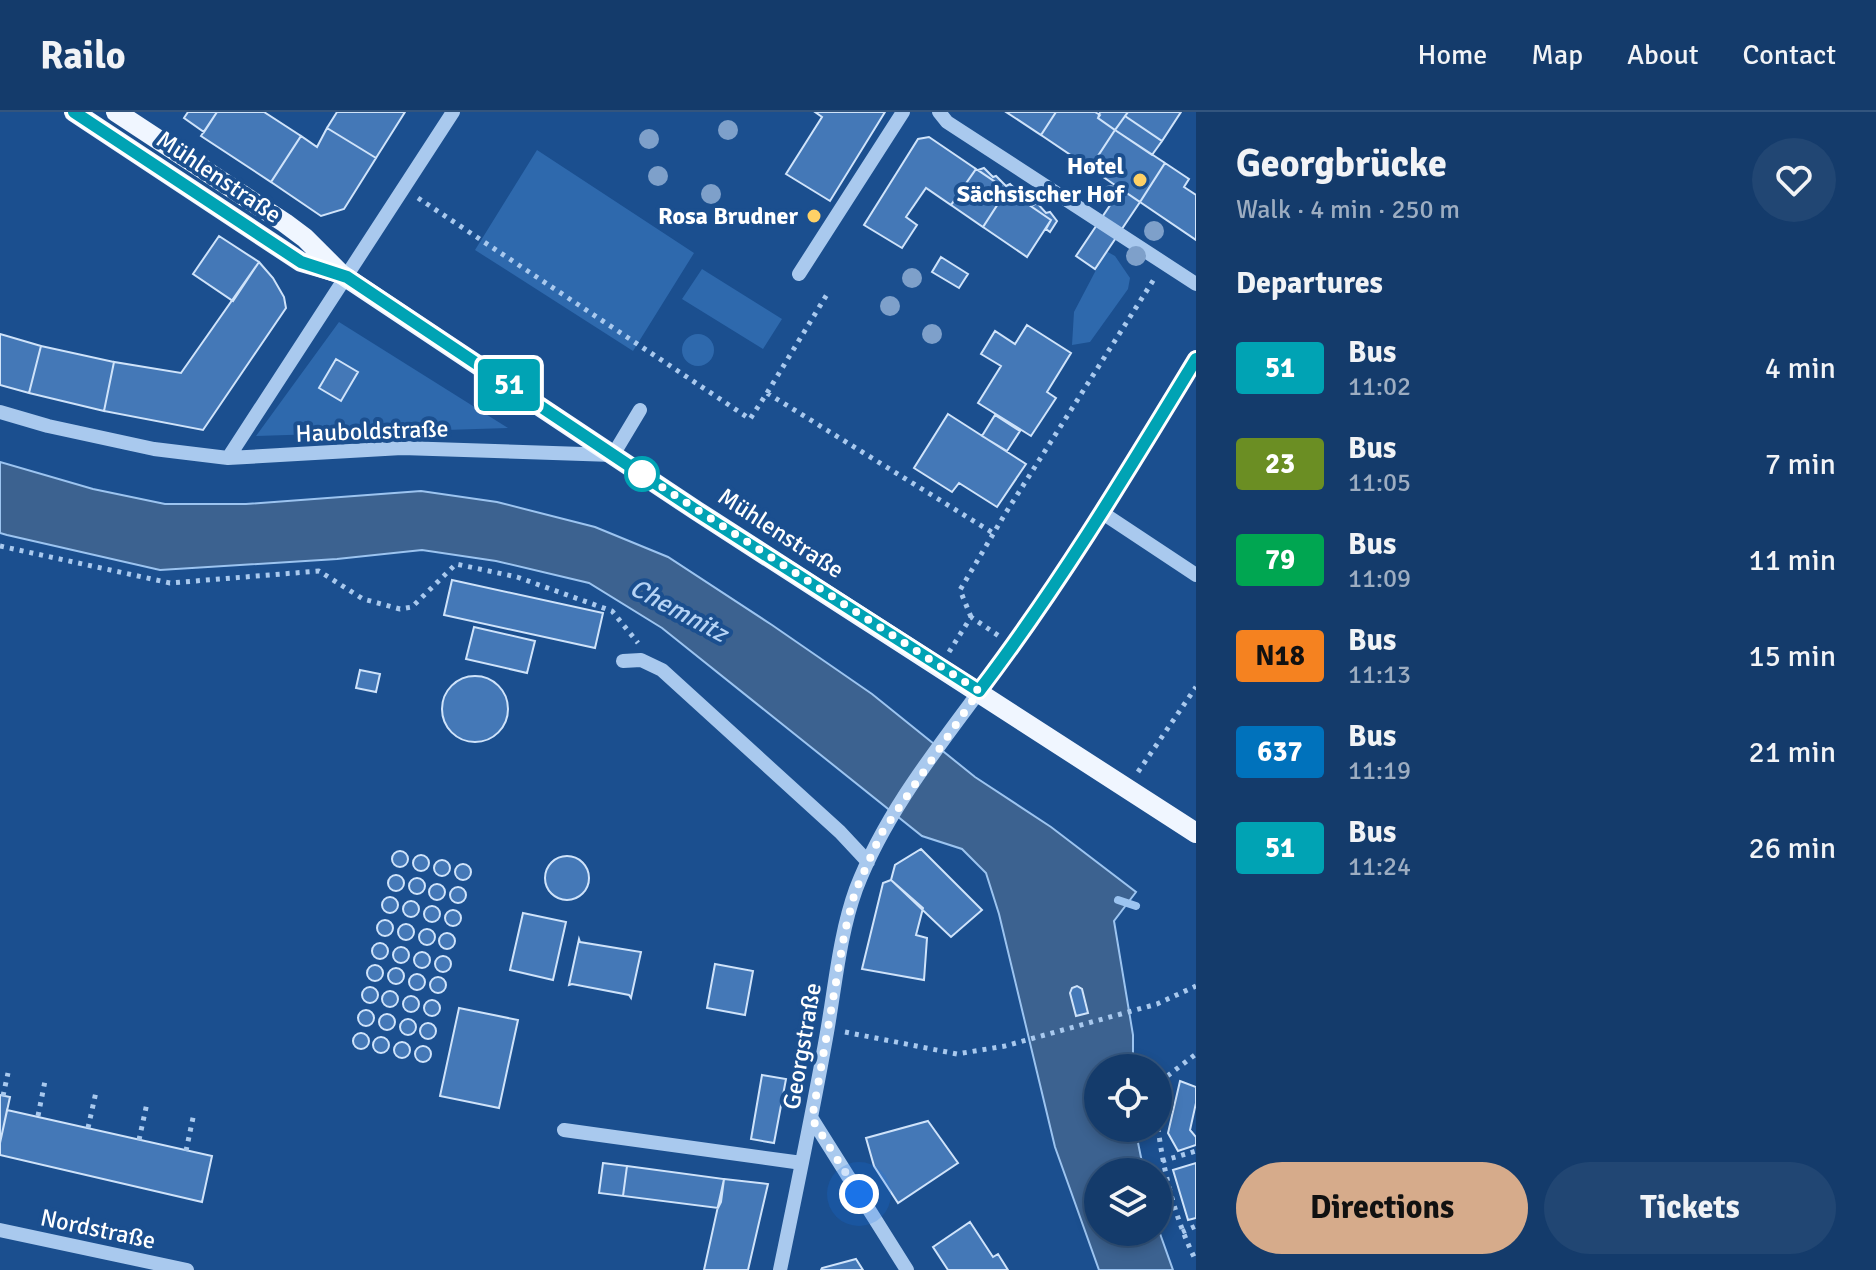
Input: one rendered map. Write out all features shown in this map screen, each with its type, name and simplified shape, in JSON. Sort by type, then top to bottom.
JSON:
[{"type":"main road","name":"Mühlenstraße","points":[[74,112],[301,262],[344,275]]},
{"type":"main road","name":"Mühlenstraße","points":[[116,112],[285,223],[344,275],[613,455],[1196,833]]},
{"type":"street","name":"Hauboldstraße","points":[[228,458],[344,275],[453,112]]},
{"type":"street","points":[[799,274],[903,112]]},
{"type":"street","points":[[939,112],[947,122],[1196,284]]},
{"type":"street","points":[[979,691],[1101,512],[1196,358]]},
{"type":"street","points":[[613,455],[640,410]]},
{"type":"street","name":"Hauboldstraße","points":[[0,412],[154,449],[228,458],[402,448],[613,455]]},
{"type":"street","points":[[1101,512],[1196,575]]},
{"type":"street","points":[[623,661],[641,660],[662,670],[840,832],[868,862]]},
{"type":"street","name":"Georgstraße","points":[[780,1270],[855,892],[881,834],[979,691]]},
{"type":"street","points":[[812,1119],[907,1270]]},
{"type":"street","points":[[564,1130],[802,1163]]},
{"type":"street","name":"Nordstraße","points":[[0,1230],[187,1270]]},
{"type":"path","points":[[404,188],[750,419],[829,291]]},
{"type":"path","points":[[1013,645],[971,617],[960,590],[1164,262]]},
{"type":"path","points":[[767,393],[993,533]]},
{"type":"path","points":[[0,546],[170,583],[319,571],[363,599],[400,609],[412,607],[456,564],[517,577],[612,611],[637,641],[641,660]]},
{"type":"path","points":[[940,666],[971,617]]},
{"type":"path","points":[[1128,788],[1196,687]]},
{"type":"path","points":[[828,1028],[957,1054],[1005,1046],[1157,1004],[1196,986]]},
{"type":"path","points":[[1082,1014],[1084,1024]]},
{"type":"path","points":[[1172,1072],[1196,1054]]},
{"type":"path","points":[[3,1096],[8,1073]]},
{"type":"path","points":[[38,1116],[45,1081]]},
{"type":"path","points":[[88,1128],[96,1092]]},
{"type":"path","points":[[139,1140],[147,1103]]},
{"type":"path","points":[[186,1151],[194,1113]]},
{"type":"path","points":[[1172,1158],[1196,1151]]},
{"type":"path","points":[[1172,1196],[1182,1232],[1196,1261]]},
{"type":"path","points":[[1182,1232],[1196,1226]]},
{"type":"shaded area","points":[[537,150],[694,253],[633,351],[475,250]]},
{"type":"shaded area","points":[[1106,251],[1115,256],[1130,278],[1128,289],[1090,342],[1072,345],[1074,312]]},
{"type":"shaded area","points":[[702,269],[782,319],[763,349],[682,299]]},
{"type":"shaded area","points":[[339,322],[508,428],[256,436]]},
{"type":"shaded area","points":[[698,334],[709,339],[714,350],[709,361],[698,366],[687,361],[682,350],[687,339]]},
{"type":"water","name":"Chemnitz","points":[[0,462],[93,489],[165,504],[246,504],[421,491],[497,502],[595,527],[668,557],[872,694],[975,777],[1051,827],[1136,892],[1114,921],[1133,1035],[1133,1054],[1084,1054],[1084,1142],[1138,1142],[1141,1158],[1084,1158],[1084,1228],[1055,1147],[999,914],[986,873],[962,849],[922,836],[662,628],[589,583],[496,561],[422,550],[337,559],[160,570],[0,533]]},
{"type":"water","points":[[1090,1246],[1164,1246],[1173,1270],[1099,1270]]},
{"type":"building","points":[[188,112],[217,112],[204,132],[184,118]]},
{"type":"building","points":[[217,112],[264,112],[301,136],[271,182],[201,136]]},
{"type":"building","points":[[337,112],[405,112],[376,158],[327,128]]},
{"type":"building","points":[[815,112],[885,112],[830,201],[786,174],[822,117]]},
{"type":"building","points":[[1006,112],[1056,112],[1041,135]]},
{"type":"building","points":[[1056,112],[1095,112],[1100,115],[1098,118],[1115,130],[1090,168],[1041,135]]},
{"type":"building","points":[[1100,112],[1128,112],[1115,130],[1098,118]]},
{"type":"building","points":[[1128,112],[1181,112],[1162,141],[1125,116]]},
{"type":"building","points":[[1125,116],[1162,141],[1152,155],[1115,130]]},
{"type":"building","points":[[327,128],[376,158],[344,209],[321,216],[271,182],[301,136],[317,147]]},
{"type":"building","points":[[1115,130],[1165,163],[1140,202],[1090,168]]},
{"type":"building","points":[[929,137],[976,169],[951,205],[926,188],[906,217],[917,225],[902,248],[864,225],[918,139]]},
{"type":"building","points":[[1165,163],[1189,179],[1184,187],[1196,195],[1196,240],[1140,202]]},
{"type":"building","points":[[984,168],[1006,186],[1010,184],[1033,205],[1037,203],[1046,213],[1050,212],[1057,221],[1050,232],[1046,229],[1051,220],[978,170]]},
{"type":"building","points":[[976,169],[1007,190],[983,227],[951,205]]},
{"type":"building","points":[[1121,189],[1140,202],[1095,269],[1076,256]]},
{"type":"building","points":[[1007,190],[1051,220],[1027,257],[983,227]]},
{"type":"building","points":[[219,236],[259,262],[233,301],[193,274]]},
{"type":"building","points":[[941,257],[968,274],[959,288],[932,272]]},
{"type":"building","points":[[259,262],[273,278],[284,297],[286,308],[203,430],[104,411],[114,362],[181,373]]},
{"type":"building","points":[[1027,325],[1071,353],[1047,392],[1056,398],[1031,436],[978,403],[1001,366],[981,354],[995,331],[1015,344]]},
{"type":"building","points":[[0,334],[41,346],[29,393],[0,385]]},
{"type":"building","points":[[41,346],[114,362],[104,411],[29,393]]},
{"type":"building","points":[[336,359],[358,372],[341,401],[319,388]]},
{"type":"building","points":[[948,414],[1026,464],[997,507],[959,483],[952,492],[914,468]]},
{"type":"building","points":[[995,415],[1020,431],[1007,451],[982,436]]},
{"type":"building","points":[[452,580],[603,613],[595,648],[444,615]]},
{"type":"building","points":[[474,627],[535,641],[527,673],[466,659]]},
{"type":"building","points":[[360,670],[380,674],[376,692],[356,688]]},
{"type":"building","points":[[469,676],[481,676],[493,681],[503,691],[508,709],[506,722],[493,737],[481,742],[469,742],[457,737],[447,727],[442,715],[442,703],[447,691],[457,681]]},
{"type":"building","points":[[921,849],[982,910],[951,937],[891,880],[895,865]]},
{"type":"building","points":[[400,851],[406,853],[406,865],[400,867],[394,865],[392,859],[394,853]]},
{"type":"building","points":[[418,855],[424,855],[429,863],[427,869],[418,871],[413,866],[413,860]]},
{"type":"building","points":[[567,856],[583,862],[589,878],[583,894],[567,900],[551,894],[545,878],[551,862]]},
{"type":"building","points":[[439,860],[445,860],[450,868],[448,874],[439,876],[434,871],[434,865]]},
{"type":"building","points":[[463,864],[469,866],[469,878],[463,880],[457,878],[455,872],[457,866]]},
{"type":"building","points":[[393,875],[399,875],[404,883],[402,889],[393,891],[388,886],[388,880]]},
{"type":"building","points":[[414,878],[420,878],[425,886],[423,892],[414,894],[409,889],[409,883]]},
{"type":"building","points":[[891,880],[923,908],[916,935],[927,938],[924,980],[862,969],[883,883]]},
{"type":"building","points":[[437,884],[443,886],[443,898],[437,900],[431,898],[429,892],[431,886]]},
{"type":"building","points":[[458,887],[464,889],[464,901],[458,903],[452,901],[450,895],[452,889]]},
{"type":"building","points":[[387,897],[393,897],[398,905],[396,911],[387,913],[382,908],[382,902]]},
{"type":"building","points":[[408,901],[414,901],[419,909],[417,915],[408,917],[403,912],[403,906]]},
{"type":"building","points":[[429,906],[435,906],[440,914],[438,920],[429,922],[424,917],[424,911]]},
{"type":"building","points":[[450,910],[456,910],[461,918],[459,924],[450,926],[445,921],[445,915]]},
{"type":"building","points":[[523,913],[566,922],[553,980],[510,970]]},
{"type":"building","points":[[385,920],[391,922],[391,934],[385,936],[379,934],[377,928],[379,922]]},
{"type":"building","points":[[406,924],[412,926],[412,938],[406,940],[400,938],[398,932],[400,926]]},
{"type":"building","points":[[424,929],[430,929],[435,937],[433,943],[424,945],[419,940],[419,934]]},
{"type":"building","points":[[444,933],[450,933],[455,941],[453,947],[444,949],[439,944],[439,938]]},
{"type":"building","points":[[579,939],[580,942],[641,952],[631,998],[629,995],[569,985]]},
{"type":"building","points":[[380,943],[386,945],[386,957],[380,959],[374,957],[372,951],[374,945]]},
{"type":"building","points":[[401,947],[407,949],[407,961],[401,963],[395,961],[393,955],[395,949]]},
{"type":"building","points":[[419,952],[425,952],[430,960],[428,966],[419,968],[414,963],[414,957]]},
{"type":"building","points":[[440,956],[446,956],[451,964],[449,970],[440,972],[435,967],[435,961]]},
{"type":"building","points":[[715,964],[753,971],[745,1015],[707,1008]]},
{"type":"building","points":[[372,965],[378,965],[383,973],[381,979],[372,981],[367,976],[367,970]]},
{"type":"building","points":[[396,968],[402,970],[402,982],[396,984],[390,982],[388,976],[390,970]]},
{"type":"building","points":[[417,974],[423,976],[423,988],[417,990],[411,988],[409,982],[411,976]]},
{"type":"building","points":[[435,977],[441,977],[446,985],[444,991],[435,993],[430,988],[430,982]]},
{"type":"building","points":[[1077,986],[1082,989],[1088,1013],[1076,1016],[1070,993]]},
{"type":"building","points":[[370,987],[376,989],[376,1001],[370,1003],[364,1001],[362,995],[364,989]]},
{"type":"building","points":[[390,991],[396,993],[396,1005],[390,1007],[384,1005],[382,999],[384,993]]},
{"type":"building","points":[[408,996],[414,996],[419,1004],[417,1010],[408,1012],[403,1007],[403,1001]]},
{"type":"building","points":[[429,1000],[435,1000],[440,1008],[438,1014],[429,1016],[424,1011],[424,1005]]},
{"type":"building","points":[[459,1008],[518,1020],[499,1108],[440,1096]]},
{"type":"building","points":[[363,1010],[369,1010],[374,1018],[372,1024],[363,1026],[358,1021],[358,1015]]},
{"type":"building","points":[[384,1014],[390,1014],[395,1022],[393,1028],[384,1030],[379,1025],[379,1019]]},
{"type":"building","points":[[408,1019],[414,1021],[414,1033],[408,1035],[402,1033],[400,1027],[402,1021]]},
{"type":"building","points":[[428,1023],[434,1025],[434,1037],[428,1039],[422,1037],[420,1031],[422,1025]]},
{"type":"building","points":[[358,1033],[364,1033],[369,1041],[367,1047],[358,1049],[353,1044],[353,1038]]},
{"type":"building","points":[[381,1037],[387,1039],[387,1051],[381,1053],[375,1051],[373,1045],[375,1039]]},
{"type":"building","points":[[399,1042],[405,1042],[410,1050],[408,1056],[399,1058],[394,1053],[394,1047]]},
{"type":"building","points":[[420,1046],[426,1046],[431,1054],[429,1060],[420,1062],[415,1057],[415,1051]]},
{"type":"building","points":[[762,1075],[786,1079],[774,1143],[751,1139]]},
{"type":"building","points":[[1180,1081],[1196,1087],[1190,1130],[1196,1137],[1196,1145],[1178,1151],[1172,1140],[1172,1116]]},
{"type":"building","points":[[0,1095],[10,1097],[0,1143]]},
{"type":"building","points":[[7,1110],[212,1156],[202,1202],[0,1155]]},
{"type":"building","points":[[928,1121],[958,1163],[898,1203],[874,1166],[866,1138]]},
{"type":"building","points":[[603,1163],[627,1166],[623,1196],[599,1193]]},
{"type":"building","points":[[1196,1163],[1196,1218],[1188,1220],[1173,1170]]},
{"type":"building","points":[[627,1166],[724,1179],[721,1202],[718,1208],[623,1196]]},
{"type":"building","points":[[724,1179],[768,1184],[748,1270],[704,1270]]},
{"type":"building","points":[[970,1222],[993,1257],[998,1254],[1008,1270],[948,1270],[933,1247]]},
{"type":"building","points":[[856,1259],[863,1270],[821,1270],[822,1268]]},
{"type":"waterway","points":[[1118,900],[1136,906]]},
{"type":"bus line","name":"51","points":[[74,112],[301,262],[347,277],[697,511],[979,691],[1101,512],[1196,359]]},
{"type":"place","name":"Hotel Sächsischer Hof","points":[[1140,180]]},
{"type":"place","name":"Rosa Brudner","points":[[814,216]]},
{"type":"route","points":[[642,474],[634,469],[979,691],[881,834],[855,892],[845,931],[812,1119],[859,1194]]}]
